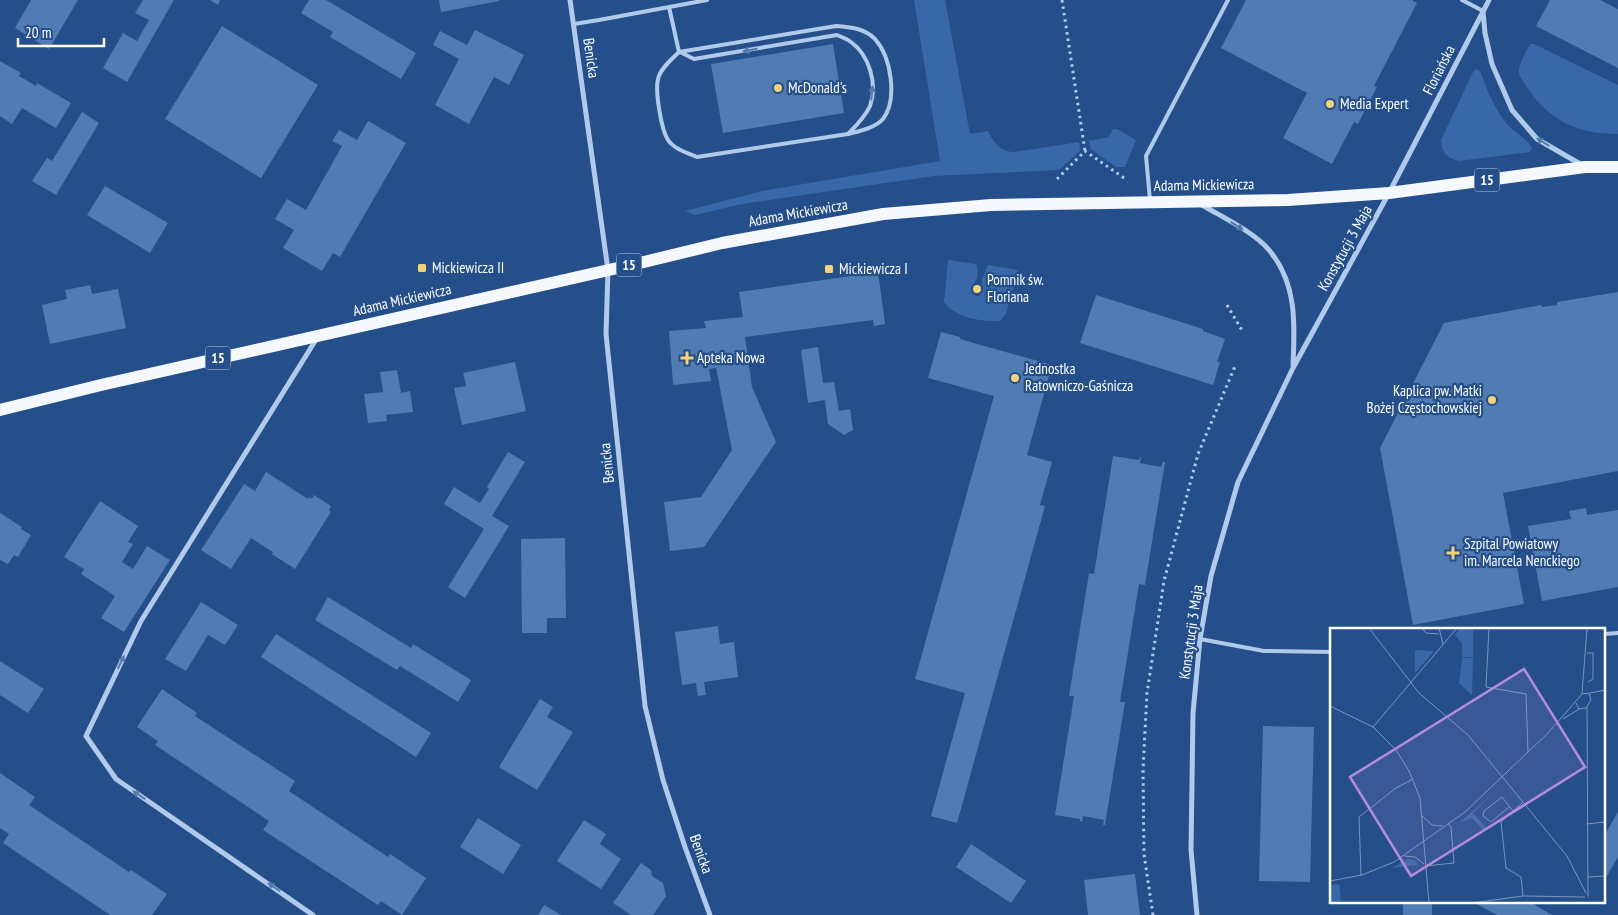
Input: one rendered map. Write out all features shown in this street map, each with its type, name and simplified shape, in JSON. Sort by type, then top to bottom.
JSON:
[{"type":"main road","name":"Adama Mickiewicza","points":[[0,410],[101,385],[722,243],[883,214],[990,205],[1288,200],[1389,193],[1585,167],[1618,167]]},
{"type":"street","name":"Benicka","points":[[570,0],[608,270],[606,334],[645,706],[663,780],[710,915]]},
{"type":"street","name":"Floriańska","points":[[1389,193],[1489,0]]},
{"type":"street","name":"Floriańska","points":[[1484,11],[1485,33],[1492,64],[1512,110],[1537,139],[1585,167]]},
{"type":"street","name":"Konstytucji 3 Maja","points":[[1197,915],[1191,850],[1193,713],[1200,639],[1211,576],[1238,482],[1293,368],[1389,193]]},
{"type":"street","name":"Konstytucji 3 Maja","points":[[1195,201],[1250,234],[1269,250],[1288,280],[1295,323],[1293,368]]},
{"type":"street","points":[[313,915],[116,780],[86,736],[141,620],[318,335]]},
{"type":"lane","points":[[574,24],[707,0]]},
{"type":"lane","points":[[1151,202],[1146,156],[1228,0]]},
{"type":"lane","points":[[1462,0],[1484,11]]},
{"type":"lane","points":[[670,7],[679,52]]},
{"type":"lane","points":[[836,26],[857,27],[874,39],[886,57],[891,82],[891,102],[883,119],[872,127],[848,134],[697,157],[679,150],[668,140],[660,120],[658,78],[666,65],[679,52],[836,26]]},
{"type":"lane","points":[[679,52],[694,59],[837,35],[850,40],[861,51],[871,71],[873,88],[870,105],[860,121],[848,134]]},
{"type":"lane","points":[[1200,639],[1264,651],[1330,652]]},
{"type":"path","points":[[1062,0],[1085,151],[1124,178]]},
{"type":"path","points":[[1057,179],[1085,151]]},
{"type":"path","points":[[1227,305],[1243,332]]},
{"type":"path","points":[[1153,915],[1144,854],[1143,770],[1147,693],[1164,581],[1198,454],[1236,364]]},
{"type":"shaded area","points":[[914,0],[945,0],[970,134],[988,131],[998,146],[1010,152],[1079,142],[1080,151],[1059,170],[934,176],[742,204],[695,215],[685,211],[762,191],[940,161]]},
{"type":"shaded area","points":[[1530,44],[1534,44],[1618,85],[1618,134],[1592,132],[1569,125],[1558,119],[1540,103],[1524,83],[1519,73],[1521,62]]},
{"type":"shaded area","points":[[1474,70],[1480,71],[1498,112],[1510,127],[1528,142],[1532,149],[1530,152],[1459,161],[1448,156],[1444,151],[1441,140]]},
{"type":"shaded area","points":[[1113,129],[1117,129],[1136,140],[1125,167],[1116,167],[1091,149],[1089,141],[1109,137]]},
{"type":"shaded area","points":[[948,260],[976,264],[978,275],[971,292],[976,296],[983,292],[982,279],[988,265],[1018,270],[1006,314],[1000,321],[969,318],[955,312],[944,302]]},
{"type":"building","points":[[31,0],[78,0],[49,49],[15,28]]},
{"type":"building","points":[[143,0],[174,0],[127,82],[103,68],[123,33],[137,41],[149,20],[135,13]]},
{"type":"building","points":[[210,0],[220,0],[218,5]]},
{"type":"building","points":[[309,0],[326,0],[416,53],[401,79],[330,37],[333,32],[301,13]]},
{"type":"building","points":[[439,0],[499,0],[499,1],[441,12]]},
{"type":"building","points":[[1246,0],[1412,0],[1417,3],[1374,86],[1377,87],[1358,124],[1354,122],[1332,164],[1283,138],[1307,93],[1221,48]]},
{"type":"building","points":[[1550,0],[1600,0],[1618,9],[1618,68],[1536,26]]},
{"type":"building","points":[[222,26],[318,85],[261,178],[165,119]]},
{"type":"building","points":[[475,30],[524,55],[509,85],[494,77],[469,124],[435,105],[459,59],[433,45],[440,31],[467,45]]},
{"type":"building","name":"McDonald's","points":[[833,44],[844,113],[723,133],[711,64]]},
{"type":"building","points":[[0,61],[21,73],[19,76],[36,86],[37,83],[71,103],[56,128],[22,108],[12,124],[0,116]]},
{"type":"building","points":[[82,112],[99,123],[56,195],[32,181],[47,158],[52,161]]},
{"type":"building","points":[[368,121],[406,143],[340,257],[333,253],[322,271],[283,248],[294,230],[275,219],[287,199],[306,210],[342,146],[332,141],[339,130],[357,140]]},
{"type":"building","points":[[105,186],[168,223],[150,253],[87,215]]},
{"type":"building","points":[[878,272],[885,324],[874,326],[873,320],[745,337],[752,387],[776,442],[704,547],[670,551],[664,502],[701,497],[732,450],[716,368],[709,369],[711,381],[673,385],[669,331],[706,328],[704,321],[743,317],[739,292]]},
{"type":"building","points":[[90,285],[92,294],[118,289],[126,328],[50,344],[42,305],[67,299],[65,290]]},
{"type":"building","points":[[1618,292],[1618,471],[1503,493],[1524,604],[1413,625],[1380,448],[1444,323],[1541,305],[1542,307],[1557,305],[1557,302]]},
{"type":"building","points":[[1096,295],[1203,329],[1203,331],[1225,339],[1217,362],[1220,362],[1213,385],[1080,343]]},
{"type":"building","points":[[941,332],[1052,365],[1027,455],[1052,462],[1040,505],[1045,506],[957,823],[931,816],[965,693],[915,679],[994,396],[928,378]]},
{"type":"building","points":[[818,347],[823,383],[834,382],[839,411],[850,409],[853,430],[844,435],[828,424],[825,400],[808,403],[801,350]]},
{"type":"building","points":[[515,362],[526,411],[462,425],[454,388],[466,386],[463,373]]},
{"type":"building","points":[[397,370],[401,393],[410,391],[413,412],[386,415],[387,421],[368,423],[364,394],[383,392],[380,372]]},
{"type":"building","points":[[508,452],[525,462],[492,516],[509,526],[465,598],[448,587],[484,529],[444,504],[454,487],[480,503],[489,489],[487,487]]},
{"type":"building","points":[[1113,456],[1139,460],[1141,457],[1140,463],[1161,467],[1163,462],[1165,462],[1145,585],[1139,584],[1120,702],[1125,702],[1105,825],[1103,825],[1104,820],[1083,816],[1082,822],[1080,819],[1055,815],[1074,696],[1069,696],[1089,573],[1094,574]]},
{"type":"building","points":[[266,472],[308,499],[309,497],[312,499],[314,495],[331,506],[329,510],[331,512],[295,569],[251,538],[231,569],[201,550],[244,484],[255,491]]},
{"type":"building","points":[[100,501],[138,526],[128,542],[133,544],[122,562],[133,569],[147,546],[170,560],[124,632],[101,618],[115,596],[81,574],[84,569],[64,557]]},
{"type":"building","points":[[1586,508],[1587,515],[1618,510],[1618,587],[1542,601],[1528,526],[1571,519],[1569,511]]},
{"type":"building","points":[[0,513],[31,535],[18,557],[14,555],[8,564],[0,560]]},
{"type":"building","points":[[565,538],[566,618],[547,618],[547,633],[522,633],[521,539]]},
{"type":"building","points":[[328,597],[411,648],[413,644],[471,680],[458,702],[400,666],[397,670],[315,620]]},
{"type":"building","points":[[201,602],[238,625],[225,645],[208,635],[186,671],[165,659]]},
{"type":"building","points":[[718,626],[720,644],[734,642],[738,677],[704,682],[706,695],[698,696],[696,683],[682,685],[675,632]]},
{"type":"building","points":[[276,634],[431,733],[416,757],[261,657]]},
{"type":"building","points":[[0,661],[44,689],[28,713],[0,695]]},
{"type":"building","points":[[162,689],[197,713],[195,716],[295,781],[289,791],[388,857],[390,854],[426,878],[402,915],[381,901],[378,905],[263,830],[269,821],[155,745],[158,741],[137,727]]},
{"type":"building","points":[[540,699],[553,707],[547,717],[573,732],[537,790],[499,767]]},
{"type":"building","points":[[1263,726],[1314,727],[1310,882],[1259,881]]},
{"type":"building","points":[[0,773],[35,797],[29,805],[129,872],[131,870],[167,894],[152,915],[110,915],[3,843],[9,834],[0,828]]},
{"type":"building","points":[[1618,812],[1618,857],[1606,878],[1606,833]]},
{"type":"building","points":[[478,818],[521,845],[503,874],[460,847]]},
{"type":"building","points":[[584,820],[606,834],[600,844],[621,859],[601,889],[557,861]]},
{"type":"building","points":[[971,844],[1026,881],[1011,903],[956,867]]},
{"type":"building","points":[[641,863],[651,870],[652,876],[663,883],[666,896],[653,915],[631,915],[613,903]]},
{"type":"building","points":[[1135,874],[1140,915],[1088,915],[1084,880]]},
{"type":"building","points":[[1403,902],[1432,902],[1432,915],[1403,915]]},
{"type":"building","points":[[1473,902],[1530,902],[1552,915],[1497,915]]},
{"type":"building","points":[[544,905],[561,915],[538,915]]},
{"type":"place","name":"McDonald's","points":[[778,88]]},
{"type":"place","name":"Media Expert","points":[[1330,104]]},
{"type":"place","name":"Mickiewicza II","points":[[422,268]]},
{"type":"place","name":"Mickiewicza I","points":[[829,269]]},
{"type":"place","name":"Pomnik św. Floriana","points":[[977,289]]},
{"type":"place","name":"Apteka Nowa","points":[[687,358]]},
{"type":"place","name":"Jednostka Ratowniczo-Gaśnicza","points":[[1015,378]]},
{"type":"place","name":"Kaplica pw. Matki Bożej Częstochowskiej","points":[[1492,400]]},
{"type":"place","name":"Szpital Powiatowy im. Marcela Nenckiego","points":[[1453,553]]}]
